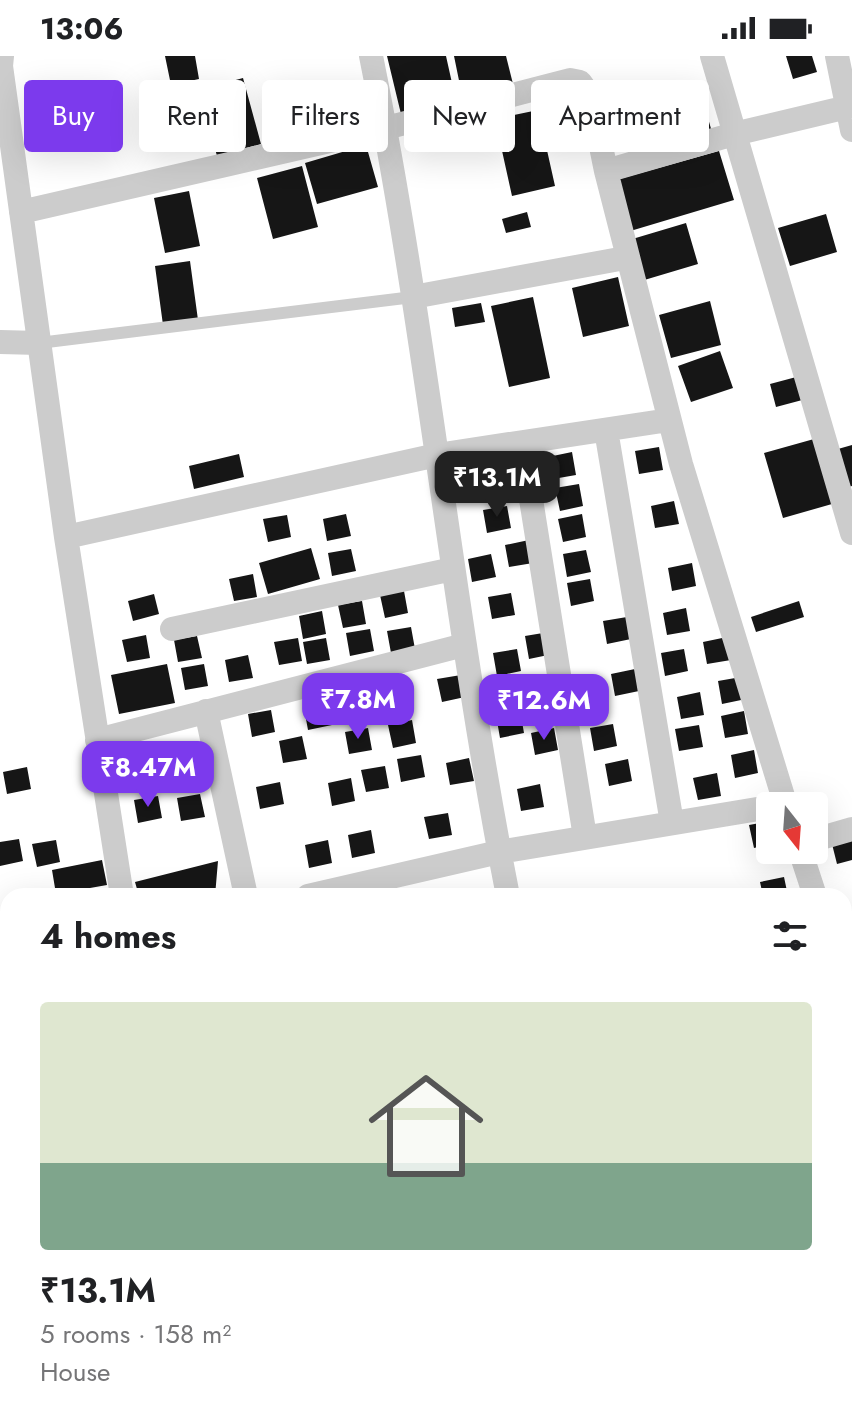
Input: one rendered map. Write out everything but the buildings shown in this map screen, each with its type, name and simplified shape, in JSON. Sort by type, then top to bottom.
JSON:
[{"type":"street","points":[[2,56],[66,537],[121,888]]},
{"type":"street","points":[[371,56],[376,80]]},
{"type":"street","points":[[712,56],[852,533]]},
{"type":"street","points":[[606,171],[734,134],[850,115],[837,56]]},
{"type":"street","points":[[388,127],[561,81],[580,82],[591,97],[625,258],[775,792]]},
{"type":"street","points":[[388,141],[464,645],[506,888]]},
{"type":"street","points":[[21,212],[282,152]]},
{"type":"street","points":[[413,297],[625,258]]},
{"type":"street","points":[[0,342],[39,343]]},
{"type":"street","points":[[66,537],[437,455],[669,420]]},
{"type":"street","points":[[606,430],[672,823]]},
{"type":"street","points":[[522,443],[585,837]]},
{"type":"street","points":[[172,629],[453,569]]},
{"type":"street","points":[[97,740],[464,645]]},
{"type":"street","points":[[206,711],[244,888]]},
{"type":"street","points":[[343,888],[499,852],[756,810]]},
{"type":"street","points":[[828,836],[852,829]]},
{"type":"street","points":[[805,864],[812,888]]},
{"type":"lane","points":[[39,343],[413,297]]}]
